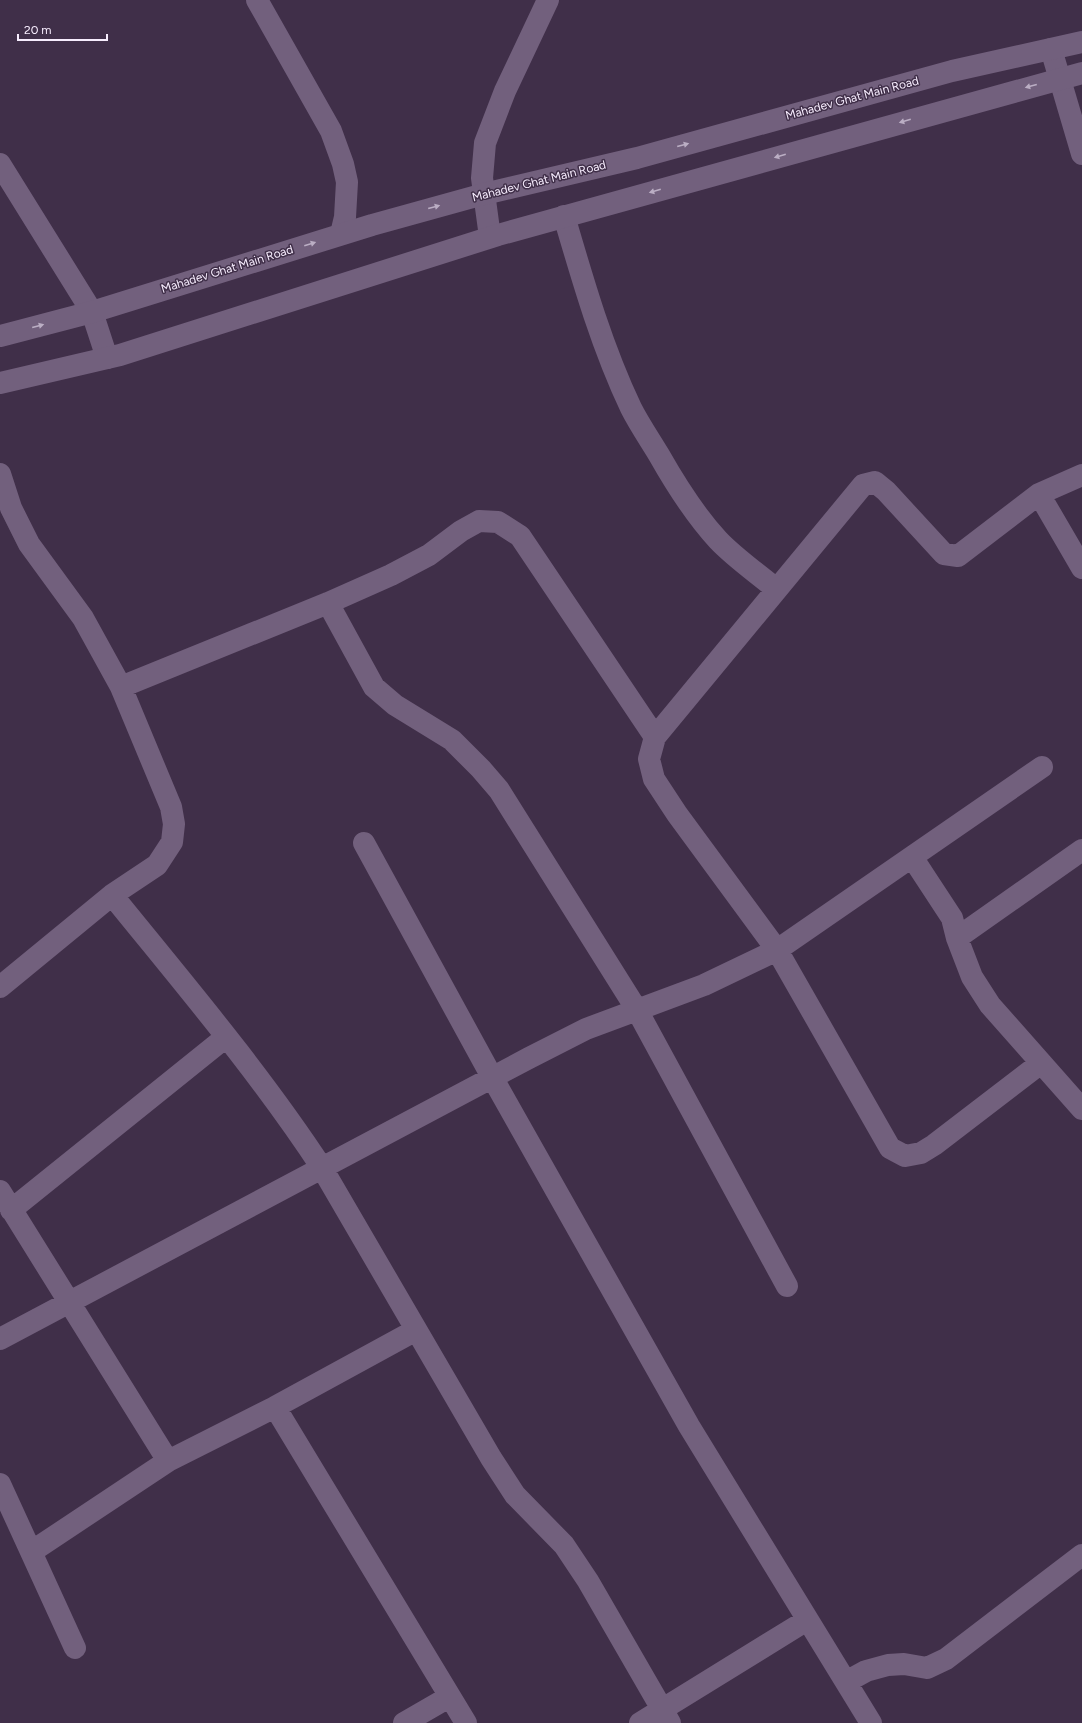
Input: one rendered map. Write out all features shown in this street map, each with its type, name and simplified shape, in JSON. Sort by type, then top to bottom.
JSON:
[{"type":"street","points":[[257,0],[331,131],[343,164],[347,182],[345,217],[341,234]]},
{"type":"street","points":[[490,237],[482,178],[484,143],[505,91],[548,0]]},
{"type":"street","name":"Mahadev Ghat Main Road","points":[[0,336],[92,312],[341,234],[484,194],[637,158],[952,71],[1082,42]]},
{"type":"street","points":[[1051,49],[1082,154]]},
{"type":"street","points":[[0,383],[107,358],[490,237],[1082,73]]},
{"type":"street","points":[[0,164],[92,312],[107,358]]},
{"type":"street","points":[[564,216],[585,288],[601,334],[615,373],[632,410],[678,488],[697,516],[719,541],[776,589]]},
{"type":"street","points":[[0,474],[11,508],[29,544],[83,618],[121,687],[171,807],[174,824],[172,842],[157,865],[112,895],[0,987]]},
{"type":"street","points":[[1041,1063],[934,1145],[921,1153],[905,1156],[890,1148],[777,950],[677,814],[654,779],[649,759],[655,737],[863,485],[875,482],[886,491],[944,554],[958,556],[1039,494],[1082,475]]},
{"type":"street","points":[[1039,494],[1082,568]]},
{"type":"street","points":[[121,687],[391,576],[429,555],[461,531],[479,521],[498,522],[520,536],[655,737]]},
{"type":"street","points":[[328,603],[374,687],[395,705],[452,740],[481,769],[499,790],[637,1010],[788,1286]]},
{"type":"street","points":[[0,1339],[492,1077],[586,1029],[704,985],[777,950],[1042,767]]},
{"type":"street","points":[[364,843],[492,1077],[689,1426],[871,1723]]},
{"type":"street","points":[[957,938],[1082,850]]},
{"type":"street","points":[[912,857],[952,918],[957,938],[972,977],[990,1006],[1082,1109]]},
{"type":"street","points":[[112,895],[226,1037],[296,1128],[322,1168],[491,1458],[515,1495],[564,1545],[588,1581],[666,1717]]},
{"type":"street","points":[[11,1210],[226,1037]]},
{"type":"street","points":[[0,1191],[168,1461]]},
{"type":"street","points":[[31,1552],[168,1461],[275,1407],[416,1330]]},
{"type":"street","points":[[275,1407],[466,1723]]},
{"type":"street","points":[[0,1484],[76,1648]]},
{"type":"street","points":[[846,1682],[866,1671],[888,1665],[904,1664],[927,1668],[946,1659],[1082,1555]]},
{"type":"street","points":[[640,1723],[666,1717],[808,1620]]},
{"type":"street","points":[[404,1723],[450,1697]]}]
